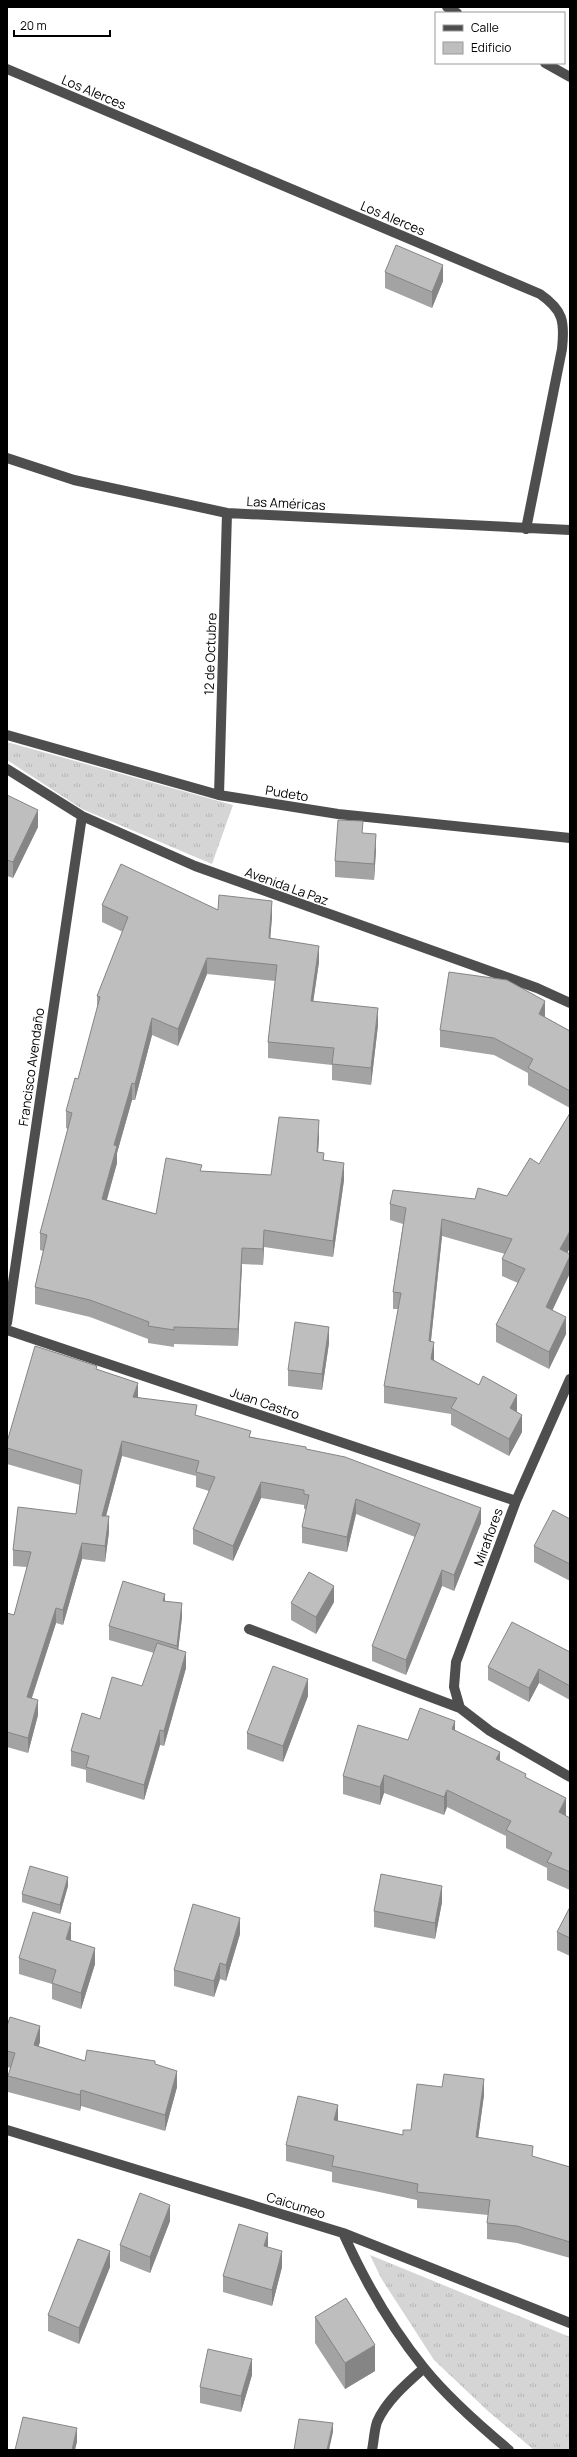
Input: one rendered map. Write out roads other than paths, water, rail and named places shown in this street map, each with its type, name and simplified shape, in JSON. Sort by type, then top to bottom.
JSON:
[{"type":"street","points":[[547,64],[570,77]]},
{"type":"street","name":"Los Alerces","points":[[7,69],[540,294],[555,304],[562,317],[564,334],[526,529]]},
{"type":"street","name":"Las Américas","points":[[7,458],[74,480],[228,513],[570,530]]},
{"type":"street","name":"12 de Octubre","points":[[219,795],[228,513]]},
{"type":"street","name":"Pudeto","points":[[7,735],[219,795],[338,814],[570,838]]},
{"type":"street","name":"Avenida La Paz","points":[[7,769],[82,816],[195,866],[537,988],[570,1003]]},
{"type":"street","name":"Francisco Avendaño","points":[[7,1323],[82,816]]},
{"type":"street","name":"Juan Castro","points":[[7,1330],[516,1501]]},
{"type":"street","name":"Miraflores","points":[[460,1708],[454,1687],[456,1662],[516,1501],[570,1379]]},
{"type":"street","points":[[249,1629],[460,1708],[490,1731],[570,1777]]},
{"type":"street","name":"Caicumeo","points":[[7,2130],[343,2233],[570,2323]]},
{"type":"street","points":[[343,2233],[354,2258],[395,2327],[424,2368],[479,2425],[509,2450]]},
{"type":"street","points":[[372,2450],[377,2423],[384,2411],[408,2383],[424,2368]]}]
